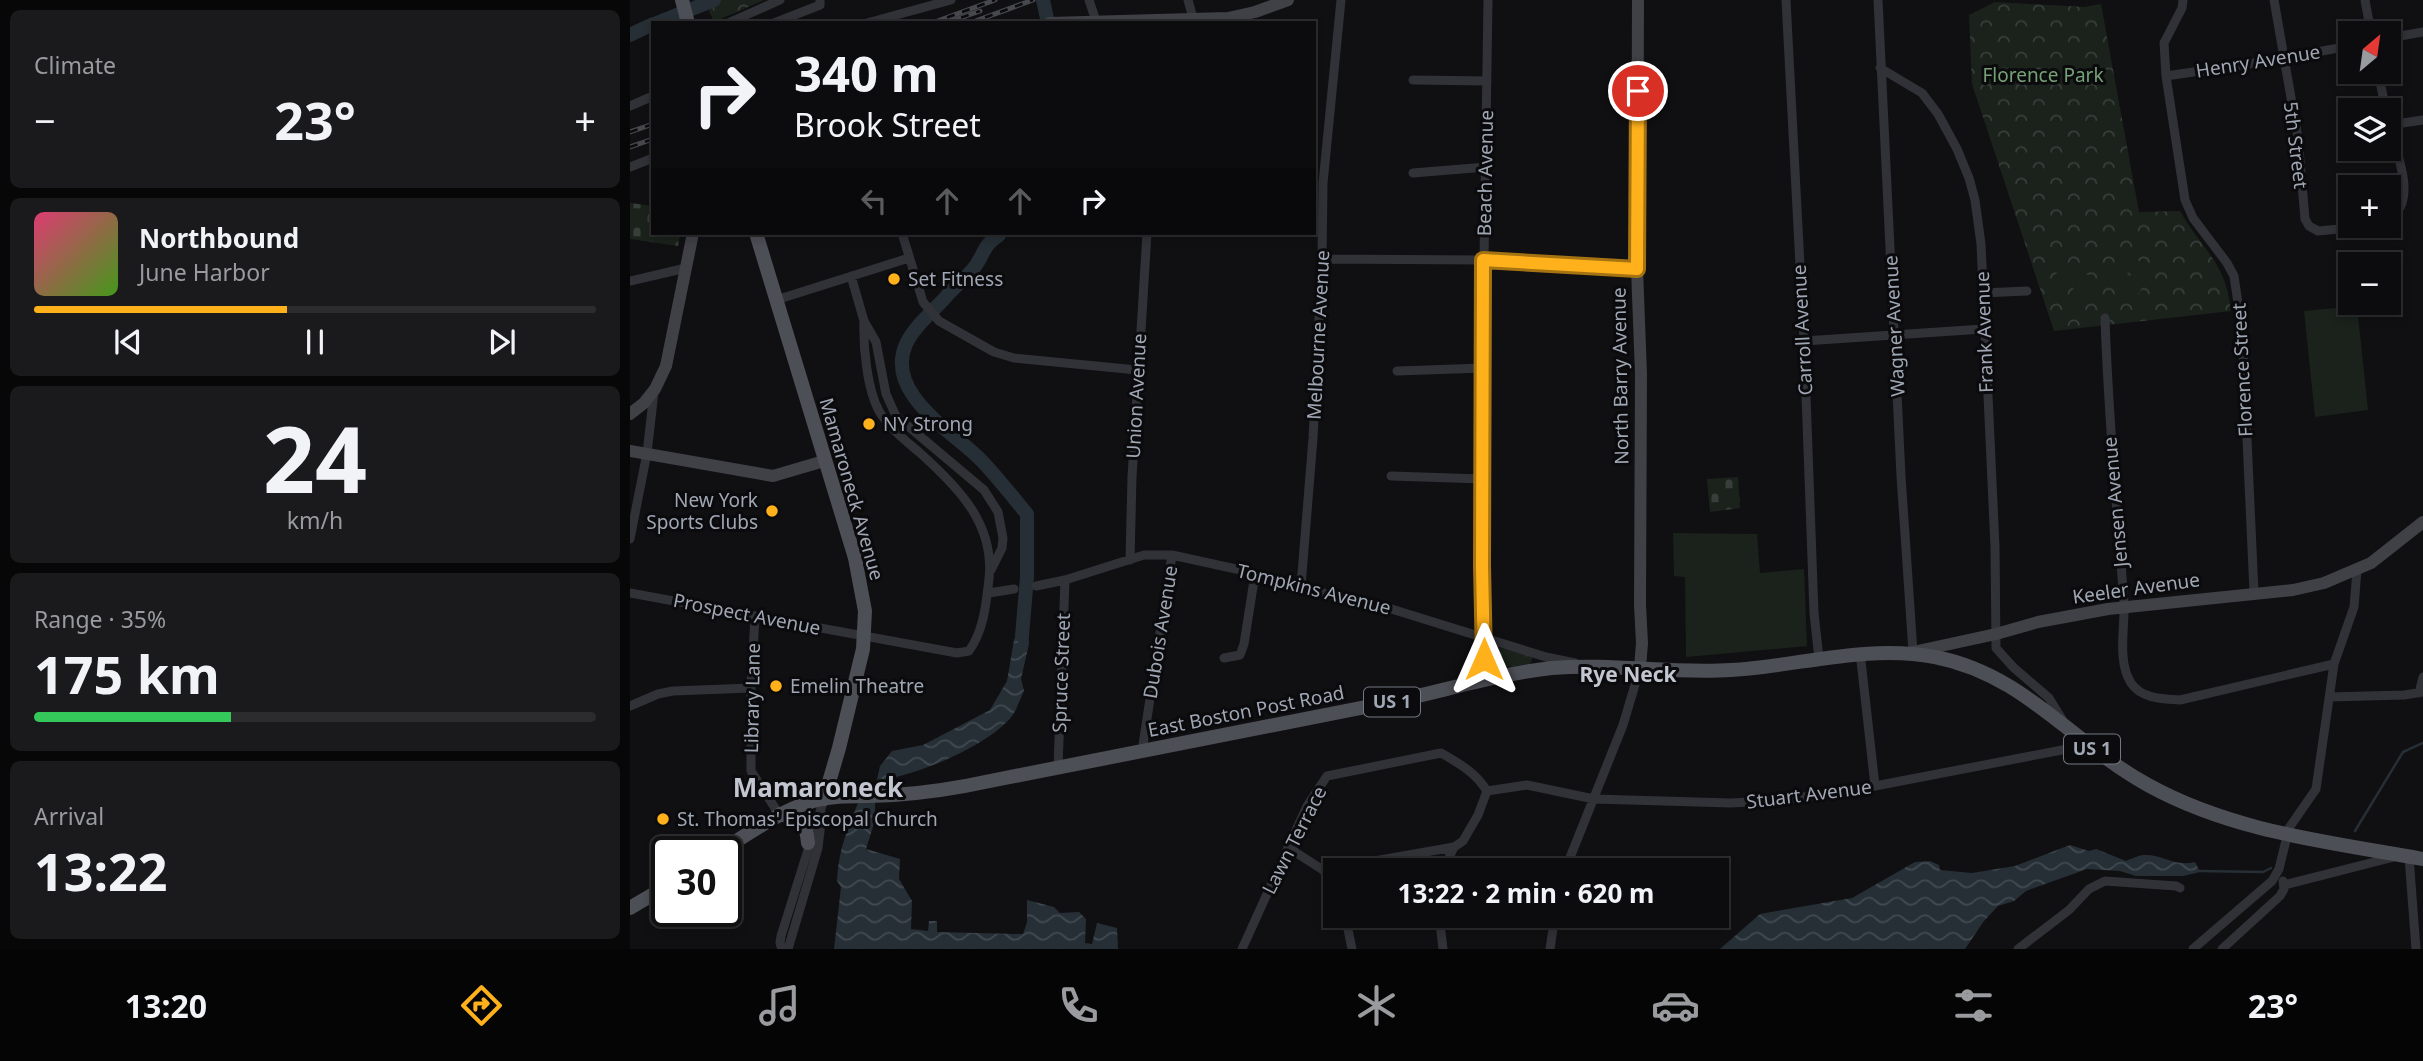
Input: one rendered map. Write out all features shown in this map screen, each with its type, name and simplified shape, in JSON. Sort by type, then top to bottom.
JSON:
[{"type":"main road","points":[[683,3],[688,21]]},
{"type":"main road","name":"Mamaroneck Avenue","points":[[756,235],[855,558],[865,611],[859,672],[824,799]]},
{"type":"main road","name":"East Boston Post Road","points":[[824,799],[928,793],[1393,702],[1520,673],[1589,666],[1732,670],[1860,652],[1909,652],[1967,666],[2001,681],[2027,696],[2088,745],[2146,784],[2199,810],[2287,835],[2411,857]]},
{"type":"main road","name":"US 1","points":[[742,837],[779,814],[824,799]]},
{"type":"main road","points":[[779,814],[797,817],[805,826],[808,843]]},
{"type":"main road","points":[[633,902],[651,894]]},
{"type":"street","points":[[733,21],[780,0]]},
{"type":"street","points":[[779,21],[820,5],[820,0]]},
{"type":"street","points":[[874,21],[951,0]]},
{"type":"street","points":[[1089,0],[1096,21],[1228,18],[1288,0]]},
{"type":"street","points":[[1188,0],[1193,18]]},
{"type":"street","name":"Melbourne Avenue","points":[[1301,586],[1313,438],[1322,259],[1319,183],[1341,0]]},
{"type":"street","name":"Beach Avenue","points":[[1484,681],[1483,260],[1488,0]]},
{"type":"street","name":"North Barry Avenue","points":[[1638,0],[1640,668]]},
{"type":"street","name":"Carroll Avenue","points":[[1786,0],[1804,341],[1814,613],[1819,659]]},
{"type":"street","name":"Wagner Avenue","points":[[1878,0],[1909,652]]},
{"type":"street","name":"Florence Street","points":[[2183,0],[2182,8],[2164,43],[2165,76],[2185,200],[2193,218],[2227,263],[2237,289],[2242,330],[2254,592]]},
{"type":"street","name":"5th Street","points":[[2274,0],[2298,138],[2305,219],[2309,226],[2318,231],[2338,229]]},
{"type":"street","points":[[2365,0],[2369,21]]},
{"type":"street","points":[[2401,36],[2423,32]]},
{"type":"street","name":"Henry Avenue","points":[[2165,76],[2338,48]]},
{"type":"street","name":"Frank Avenue","points":[[1880,68],[1922,93],[1938,114],[1957,149],[1975,200],[1981,244],[1996,634]]},
{"type":"street","points":[[1413,80],[1487,81]]},
{"type":"street","points":[[630,106],[651,97]]},
{"type":"street","points":[[2401,124],[2423,120]]},
{"type":"street","points":[[630,167],[651,159]]},
{"type":"street","points":[[2398,161],[2404,187],[2404,198],[2401,202]]},
{"type":"street","points":[[1413,173],[1486,167]]},
{"type":"street","points":[[630,414],[644,403],[655,389],[666,366],[693,235]]},
{"type":"street","points":[[903,235],[925,306],[939,321],[994,352],[1014,358],[1137,370]]},
{"type":"street","name":"Union Avenue","points":[[1130,560],[1137,370],[1147,235]]},
{"type":"street","points":[[776,300],[909,258]]},
{"type":"street","points":[[1322,259],[1483,260],[1637,269]]},
{"type":"street","points":[[630,281],[686,268]]},
{"type":"street","points":[[851,276],[864,321],[876,342],[886,394],[896,416],[984,491],[998,512],[1003,537],[1002,548],[990,572]]},
{"type":"street","points":[[1982,293],[2027,291]]},
{"type":"street","name":"Jensen Avenue","points":[[2105,318],[2109,417],[2124,607],[2123,648],[2131,682],[2141,693],[2155,698],[2180,700],[2334,664]]},
{"type":"street","points":[[864,321],[863,337],[869,375],[878,408],[889,426],[926,459],[971,506],[981,522],[990,572],[989,593],[1014,589]]},
{"type":"street","points":[[1804,341],[1983,329]]},
{"type":"street","points":[[1397,371],[1484,368]]},
{"type":"street","points":[[630,539],[647,453],[655,389]]},
{"type":"street","points":[[630,451],[773,476],[824,461]]},
{"type":"street","points":[[1391,476],[1483,479]]},
{"type":"street","name":"Keeler Avenue","points":[[1909,652],[1996,634],[2038,622],[2124,607],[2293,590],[2324,583],[2371,563],[2423,522]]},
{"type":"street","name":"Tompkins Avenue","points":[[1036,586],[1065,580],[1144,555],[1172,555],[1385,607],[1546,656],[1589,666]]},
{"type":"street","name":"Dubois Avenue","points":[[1142,751],[1172,555]]},
{"type":"street","points":[[2193,949],[2272,881],[2279,869],[2287,835],[2294,820],[2316,789],[2334,664],[2354,607],[2357,570]]},
{"type":"street","points":[[1224,658],[1240,654],[1244,644],[1255,574]]},
{"type":"street","name":"Spruce Street","points":[[1058,767],[1065,580]]},
{"type":"street","name":"Prospect Avenue","points":[[630,593],[957,653],[969,651],[982,625],[989,593]]},
{"type":"street","name":"Library Lane","points":[[755,616],[751,688],[751,771],[779,814]]},
{"type":"street","points":[[1996,634],[1996,648],[2012,667],[2049,698],[2067,727]]},
{"type":"street","points":[[1860,652],[1875,786]]},
{"type":"street","points":[[1570,858],[1623,725],[1640,668]]},
{"type":"street","points":[[2329,697],[2421,692],[2423,677]]},
{"type":"street","points":[[630,706],[658,694],[673,691],[751,688]]},
{"type":"street","name":"Stuart Avenue","points":[[1487,791],[1527,785],[1594,799],[1731,803],[1784,800],[1875,786],[2088,745]]},
{"type":"street","name":"Lawn Terrace","points":[[1242,949],[1290,843],[1319,786],[1327,776],[1441,753],[1466,768],[1478,778],[1487,791]]},
{"type":"street","points":[[1391,858],[1454,847],[1463,841],[1487,791]]},
{"type":"street","points":[[782,949],[779,943],[808,843],[824,799]]},
{"type":"street","points":[[788,949],[818,848],[824,799]]},
{"type":"street","points":[[1290,843],[1295,852],[1323,870]]},
{"type":"street","points":[[1449,858],[1454,847]]},
{"type":"street","points":[[2284,885],[2411,857],[2416,949]]},
{"type":"street","points":[[2222,949],[2280,896],[2284,885],[2279,869]]},
{"type":"street","points":[[2018,949],[2069,911],[2089,889],[2105,881],[2180,888]]},
{"type":"street","points":[[1348,928],[1352,949]]},
{"type":"street","points":[[1441,928],[1443,949]]},
{"type":"street","points":[[1549,949],[1553,928]]},
{"type":"green space","points":[[704,0],[764,0],[716,21],[714,21]]},
{"type":"green space","name":"Florence Park","points":[[1995,2],[2084,7],[2101,4],[2139,212],[2180,211],[2219,268],[2231,311],[2054,331],[1972,84],[1969,15]]},
{"type":"green space","points":[[630,203],[651,206],[651,235],[680,235],[678,246],[630,239]]},
{"type":"green space","points":[[2119,253],[2133,259],[2122,287],[2107,281]]},
{"type":"green space","points":[[2137,260],[2151,266],[2139,294],[2125,288]]},
{"type":"green space","points":[[2060,264],[2073,269],[2062,295],[2050,290]]},
{"type":"green space","points":[[2080,272],[2093,277],[2082,303],[2070,298]]},
{"type":"green space","points":[[2338,308],[2338,315],[2358,315],[2368,410],[2315,417],[2304,311]]},
{"type":"green space","points":[[1738,477],[1740,508],[1710,512],[1707,479]]},
{"type":"green space","points":[[1673,533],[1757,534],[1760,573],[1804,569],[1807,646],[1686,657],[1685,577],[1674,576]]},
{"type":"green space","points":[[1490,645],[1533,657],[1530,664],[1490,669]]},
{"type":"water","points":[[1028,616],[1029,644],[1021,679],[1024,691],[1012,716],[988,737],[954,756],[918,771],[886,779],[875,804],[875,820],[866,849],[900,859],[899,879],[912,901],[911,929],[928,931],[929,921],[937,921],[937,932],[1023,934],[1027,922],[1027,900],[1054,907],[1060,913],[1079,912],[1086,919],[1085,943],[1092,944],[1097,923],[1117,928],[1118,949],[834,949],[841,887],[837,881],[839,860],[858,803],[866,803],[880,766],[892,751],[923,745],[990,710],[1007,681],[1014,640],[1021,619]]},
{"type":"water","points":[[2070,845],[2089,851],[2096,849],[2126,861],[2143,855],[2180,863],[2195,862],[2200,872],[2183,876],[2136,876],[2120,871],[2087,869],[2026,891],[2014,901],[1998,906],[1965,949],[1720,949],[1760,914],[1852,898],[1915,862],[1930,861],[1939,865],[1940,870],[1972,873],[2015,866]]},
{"type":"waterway","points":[[662,21],[714,0]]},
{"type":"waterway","points":[[1043,0],[1048,21]]},
{"type":"waterway","points":[[630,35],[651,25]]},
{"type":"waterway","points":[[999,235],[987,246],[974,268],[913,332],[906,344],[902,362],[905,379],[925,410],[982,461],[1027,514],[1027,577],[1022,636]]},
{"type":"waterway","points":[[2355,831],[2403,752],[2423,743]]},
{"type":"waterway","points":[[2198,871],[2263,872],[2271,868]]},
{"type":"railway","points":[[937,21],[995,0]]},
{"type":"railway","points":[[975,21],[1033,0]]},
{"type":"railway","points":[[952,21],[980,11]]},
{"type":"railway","points":[[630,132],[651,125]]},
{"type":"railway","points":[[630,147],[651,140]]},
{"type":"place","name":"Set Fitness","points":[[894,279]]},
{"type":"place","name":"NY Strong","points":[[869,424]]},
{"type":"place","name":"New York Sports Clubs","points":[[772,511]]},
{"type":"place","name":"Emelin Theatre","points":[[776,686]]},
{"type":"place","name":"St. Thomas' Episcopal Church","points":[[663,819]]},
{"type":"district","name":"Rye Neck","points":[[1628,675]]},
{"type":"district","name":"Mamaroneck","points":[[818,788]]},
{"type":"route","points":[[1484,659],[1483,260],[1637,269],[1638,91]]}]
